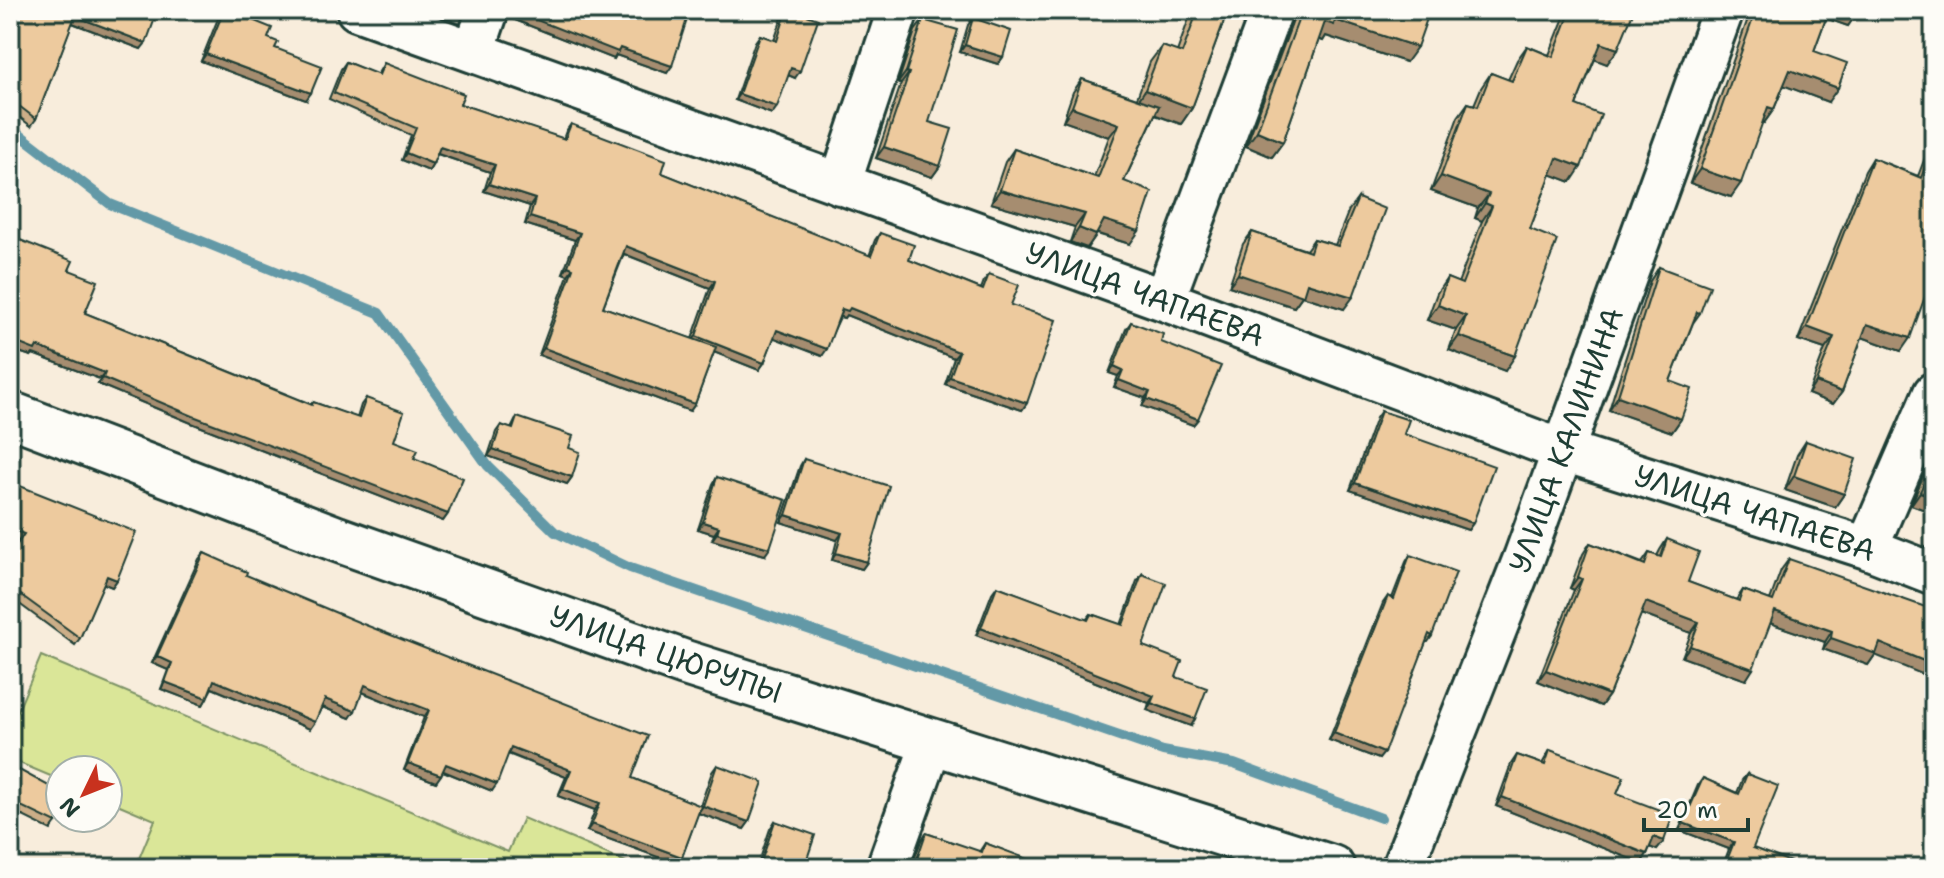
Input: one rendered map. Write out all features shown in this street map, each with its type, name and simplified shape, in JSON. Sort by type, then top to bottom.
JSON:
[{"type":"street","name":"УЛИЦА ЧАПАЕВА","points":[[357,10],[1164,300],[1561,450],[1867,548],[1934,574]]},
{"type":"street","points":[[474,51],[488,10]]},
{"type":"street","points":[[840,184],[898,10]]},
{"type":"street","points":[[1164,300],[1272,10]]},
{"type":"street","name":"УЛИЦА КАЛИНИНА","points":[[1402,868],[1524,558],[1723,10]]},
{"type":"street","points":[[1867,548],[1934,393]]},
{"type":"street","name":"УЛИЦА ЦЮРУПЫ","points":[[10,414],[337,539],[569,622],[932,742],[1332,868]]},
{"type":"street","points":[[887,868],[932,742]]},
{"type":"green space","points":[[41,656],[508,852],[523,818],[640,868],[135,868],[155,820],[124,807],[124,754],[44,754],[44,773],[10,759],[10,729]]},
{"type":"building","points":[[10,10],[158,10],[146,43],[75,16],[36,119],[10,99]]},
{"type":"building","points":[[224,10],[272,28],[268,38],[278,42],[275,48],[322,66],[311,93],[206,54]]},
{"type":"building","points":[[514,10],[690,10],[672,66],[620,48],[618,52]]},
{"type":"building","points":[[787,10],[818,19],[800,71],[791,68],[777,107],[739,94],[760,35],[777,41]]},
{"type":"building","points":[[1198,10],[1228,10],[1192,108],[1145,90],[1162,46],[1182,53]]},
{"type":"building","points":[[1302,10],[1430,10],[1417,47],[1335,20],[1334,25],[1325,22],[1283,142],[1257,131]]},
{"type":"building","points":[[1571,10],[1634,10],[1618,49],[1601,43],[1576,105],[1601,115],[1581,167],[1557,158],[1530,229],[1557,240],[1515,356],[1459,336],[1466,316],[1438,305],[1447,278],[1462,284],[1492,206],[1485,203],[1489,194],[1441,176],[1468,103],[1478,106],[1491,73],[1512,81],[1527,46],[1553,57]]},
{"type":"building","points":[[1756,10],[1829,10],[1814,51],[1847,63],[1838,88],[1790,70],[1774,109],[1768,107],[1741,183],[1700,169]]},
{"type":"building","points":[[973,18],[1011,31],[1003,57],[965,45]]},
{"type":"building","points":[[923,20],[958,30],[929,122],[952,129],[940,166],[884,147]]},
{"type":"building","points":[[346,62],[379,75],[384,63],[464,94],[460,104],[565,139],[571,124],[666,160],[662,173],[871,256],[880,233],[914,245],[909,260],[983,290],[989,274],[1019,285],[1011,305],[1056,320],[1027,403],[950,377],[959,352],[850,308],[848,311],[842,309],[827,349],[777,330],[764,363],[696,336],[715,281],[626,246],[603,307],[716,347],[695,404],[544,348],[573,268],[568,266],[580,233],[530,217],[535,199],[489,184],[495,165],[440,147],[433,164],[406,153],[416,128],[334,93]]},
{"type":"building","points":[[1082,79],[1159,106],[1124,181],[1152,192],[1139,231],[1104,220],[1096,235],[1079,228],[1085,214],[1000,190],[1014,149],[1098,178],[1119,124],[1072,107]]},
{"type":"building","points":[[1934,144],[1934,272],[1910,338],[1867,324],[1842,392],[1816,382],[1834,337],[1807,327],[1873,158],[1921,178]]},
{"type":"building","points":[[1358,198],[1385,209],[1353,297],[1307,283],[1303,296],[1238,274],[1252,232],[1310,252],[1314,239],[1338,246]]},
{"type":"building","points":[[10,236],[73,261],[69,270],[98,281],[85,313],[312,405],[313,402],[359,418],[366,398],[404,412],[394,441],[418,450],[414,458],[463,478],[448,514],[193,416],[103,378],[105,373],[37,346],[35,350],[10,340]]},
{"type":"building","points":[[1659,267],[1710,286],[1670,381],[1692,389],[1681,419],[1618,396]]},
{"type":"building","points":[[1131,322],[1163,334],[1161,342],[1221,366],[1198,419],[1147,399],[1150,392],[1119,380],[1123,370],[1114,366]]},
{"type":"building","points":[[1381,411],[1409,420],[1404,434],[1494,466],[1473,523],[1355,483]]},
{"type":"building","points":[[517,417],[573,436],[569,448],[580,452],[572,477],[493,449],[501,425],[513,429]]},
{"type":"building","points":[[1806,441],[1856,459],[1844,494],[1794,476]]},
{"type":"building","points":[[804,459],[889,486],[867,562],[836,553],[842,533],[786,515]]},
{"type":"building","points":[[1934,459],[1934,496],[1920,492]]},
{"type":"building","points":[[717,477],[786,500],[770,548],[717,533],[719,527],[703,522]]},
{"type":"building","points":[[10,482],[136,532],[117,580],[107,576],[80,638],[10,587],[10,555],[24,534],[10,529]]},
{"type":"building","points":[[1667,539],[1699,552],[1688,582],[1739,601],[1743,590],[1773,601],[1789,559],[1934,610],[1934,665],[1880,643],[1876,654],[1831,638],[1832,631],[1775,611],[1753,669],[1690,646],[1699,622],[1646,602],[1609,695],[1546,670],[1582,579],[1578,577],[1590,543],[1645,565],[1649,553],[1661,557]]},
{"type":"building","points":[[204,553],[247,572],[246,575],[363,624],[648,736],[632,778],[701,806],[682,857],[592,824],[600,803],[563,789],[571,770],[511,747],[497,784],[446,764],[441,775],[408,763],[429,710],[365,685],[355,711],[325,699],[315,722],[214,680],[207,698],[165,682],[172,663],[157,656]]},
{"type":"building","points":[[1410,555],[1456,572],[1384,753],[1334,733],[1388,596],[1394,599]]},
{"type":"building","points":[[1142,574],[1166,583],[1143,646],[1182,661],[1176,677],[1207,688],[1195,719],[1151,703],[1154,696],[981,628],[997,586],[1088,620],[1091,614],[1123,625]]},
{"type":"building","points":[[1550,750],[1624,777],[1617,794],[1673,815],[1664,841],[1654,837],[1647,854],[1502,797],[1517,755],[1545,765]]},
{"type":"building","points":[[10,765],[44,783],[44,817],[19,805],[10,820]]},
{"type":"building","points":[[717,765],[763,782],[749,822],[703,806]]},
{"type":"building","points":[[1747,774],[1778,786],[1753,848],[1791,862],[1789,868],[1724,868],[1734,842],[1683,823],[1703,778],[1739,794]]},
{"type":"building","points":[[775,821],[815,835],[804,868],[759,868]]},
{"type":"building","points":[[926,833],[982,852],[985,843],[1049,868],[914,868]]},
{"type":"waterway","points":[[10,127],[110,204],[379,313],[488,466],[555,532],[630,568],[1163,751],[1234,764],[1381,818]]},
{"type":"waterway","points":[[1445,863],[1451,868]]}]
